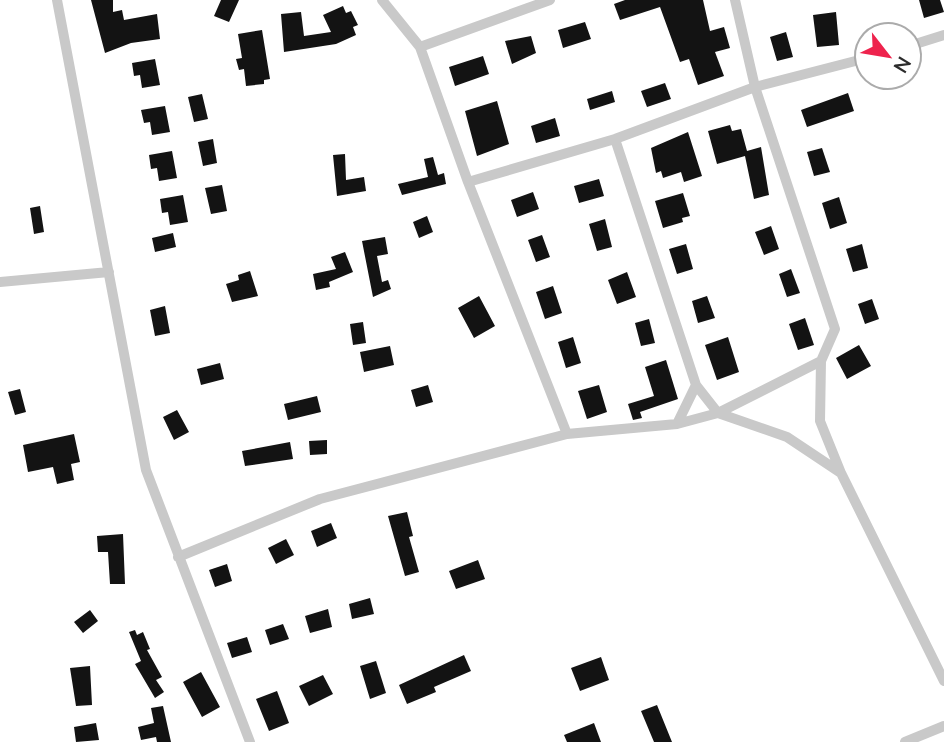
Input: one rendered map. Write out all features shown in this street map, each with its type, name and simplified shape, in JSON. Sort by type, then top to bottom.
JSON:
[{"type":"street","points":[[57,0],[146,470],[250,742]]},
{"type":"street","points":[[382,0],[420,47],[468,183],[567,434]]},
{"type":"street","points":[[420,47],[550,0]]},
{"type":"street","points":[[735,0],[755,88],[835,329],[821,361],[820,421],[841,473],[944,681]]},
{"type":"street","points":[[923,42],[944,35]]},
{"type":"street","points":[[468,183],[615,138],[755,88],[853,62]]},
{"type":"street","points":[[615,138],[696,385],[718,413],[787,437],[841,473]]},
{"type":"street","points":[[0,282],[109,272]]},
{"type":"street","points":[[178,557],[320,499],[567,434],[677,424],[718,413],[821,361]]},
{"type":"street","points":[[677,424],[696,385]]},
{"type":"street","points":[[905,742],[944,726]]},
{"type":"building","points":[[91,0],[113,0],[113,12],[122,10],[124,20],[157,14],[160,39],[131,43],[105,53]]},
{"type":"building","points":[[221,0],[239,0],[229,22],[214,16]]},
{"type":"building","points":[[625,0],[703,0],[710,31],[724,27],[730,48],[715,52],[724,76],[698,85],[689,59],[680,62],[660,7],[620,20],[614,4]]},
{"type":"building","points":[[919,0],[940,0],[944,12],[924,18]]},
{"type":"building","points":[[343,6],[346,13],[351,11],[358,25],[353,27],[356,35],[336,44],[284,52],[281,14],[301,12],[304,36],[331,32],[323,15]]},
{"type":"building","points":[[836,12],[839,45],[817,47],[813,15]]},
{"type":"building","points":[[585,22],[591,39],[563,48],[558,30]]},
{"type":"building","points":[[262,30],[270,79],[264,80],[264,84],[246,86],[244,69],[239,70],[236,59],[242,58],[238,34]]},
{"type":"building","points":[[786,32],[793,57],[777,61],[770,37]]},
{"type":"building","points":[[531,36],[536,53],[512,64],[505,41]]},
{"type":"building","points":[[483,56],[489,74],[455,86],[449,67]]},
{"type":"building","points":[[155,59],[160,85],[142,88],[140,75],[134,76],[132,63]]},
{"type":"building","points":[[665,83],[671,99],[647,107],[641,91]]},
{"type":"building","points":[[612,91],[615,102],[590,110],[587,99]]},
{"type":"building","points":[[848,93],[854,111],[807,127],[801,110]]},
{"type":"building","points":[[202,94],[208,119],[194,122],[188,97]]},
{"type":"building","points":[[497,101],[509,144],[477,156],[465,111]]},
{"type":"building","points":[[165,106],[170,132],[152,135],[150,122],[144,123],[141,110]]},
{"type":"building","points":[[555,118],[560,136],[536,143],[531,126]]},
{"type":"building","points":[[730,125],[732,131],[741,129],[747,151],[761,147],[769,195],[754,199],[745,156],[717,164],[708,131]]},
{"type":"building","points":[[688,132],[702,176],[684,182],[681,172],[663,178],[661,171],[656,173],[651,148]]},
{"type":"building","points":[[213,139],[217,163],[203,166],[198,142]]},
{"type":"building","points":[[822,148],[830,172],[814,176],[807,152]]},
{"type":"building","points":[[172,151],[177,178],[159,181],[157,168],[151,169],[149,155]]},
{"type":"building","points":[[345,154],[346,180],[364,177],[366,191],[337,196],[333,155]]},
{"type":"building","points":[[433,157],[438,175],[444,173],[446,184],[402,195],[398,184],[428,177],[424,159]]},
{"type":"building","points":[[599,179],[604,196],[579,203],[574,186]]},
{"type":"building","points":[[222,185],[227,211],[211,214],[205,188]]},
{"type":"building","points":[[533,192],[539,209],[517,217],[511,200]]},
{"type":"building","points":[[683,193],[690,216],[682,218],[683,222],[663,228],[655,201]]},
{"type":"building","points":[[183,195],[188,222],[170,225],[168,212],[162,213],[160,199]]},
{"type":"building","points":[[839,197],[847,223],[830,229],[822,203]]},
{"type":"building","points":[[40,206],[44,232],[34,234],[30,208]]},
{"type":"building","points":[[427,216],[433,232],[419,238],[413,222]]},
{"type":"building","points":[[605,219],[612,247],[597,251],[589,224]]},
{"type":"building","points":[[771,226],[779,249],[764,255],[755,232]]},
{"type":"building","points":[[173,233],[176,247],[155,252],[152,238]]},
{"type":"building","points":[[542,235],[550,257],[536,262],[528,240]]},
{"type":"building","points":[[385,237],[388,254],[377,256],[382,282],[388,280],[391,289],[373,297],[362,241]]},
{"type":"building","points":[[686,244],[693,269],[677,274],[669,249]]},
{"type":"building","points":[[862,244],[868,268],[853,272],[846,249]]},
{"type":"building","points":[[345,252],[353,272],[329,282],[330,287],[316,290],[313,274],[336,269],[331,257]]},
{"type":"building","points":[[791,269],[800,293],[787,297],[779,274]]},
{"type":"building","points":[[250,271],[258,296],[232,302],[226,284],[239,280],[238,275]]},
{"type":"building","points":[[627,272],[636,297],[617,304],[608,280]]},
{"type":"building","points":[[553,286],[562,313],[545,319],[536,292]]},
{"type":"building","points":[[479,296],[495,326],[474,338],[458,308]]},
{"type":"building","points":[[707,296],[715,318],[698,323],[692,301]]},
{"type":"building","points":[[872,299],[879,319],[865,324],[858,304]]},
{"type":"building","points":[[165,306],[170,333],[155,336],[150,310]]},
{"type":"building","points":[[805,318],[814,345],[798,350],[789,324]]},
{"type":"building","points":[[649,319],[655,343],[641,346],[635,323]]},
{"type":"building","points":[[363,322],[366,343],[353,345],[350,324]]},
{"type":"building","points":[[573,337],[581,363],[566,368],[558,342]]},
{"type":"building","points":[[728,337],[739,372],[717,380],[705,345]]},
{"type":"building","points":[[859,345],[871,366],[847,379],[836,358]]},
{"type":"building","points":[[390,346],[394,365],[364,372],[360,352]]},
{"type":"building","points":[[666,360],[678,399],[640,412],[642,418],[633,420],[628,404],[654,396],[645,367]]},
{"type":"building","points":[[220,363],[224,379],[201,385],[197,369]]},
{"type":"building","points":[[428,385],[433,402],[416,407],[411,390]]},
{"type":"building","points":[[599,385],[607,412],[587,419],[578,391]]},
{"type":"building","points":[[20,389],[26,412],[15,415],[8,392]]},
{"type":"building","points":[[317,396],[321,412],[288,420],[284,404]]},
{"type":"building","points":[[177,410],[189,432],[174,440],[163,417]]},
{"type":"building","points":[[74,434],[80,462],[71,464],[74,480],[57,484],[53,467],[28,472],[23,445]]},
{"type":"building","points":[[327,440],[327,454],[310,455],[309,441]]},
{"type":"building","points":[[290,442],[293,459],[245,466],[242,451]]},
{"type":"building","points":[[407,512],[413,536],[409,537],[419,572],[405,576],[388,516]]},
{"type":"building","points":[[331,523],[337,538],[317,547],[311,531]]},
{"type":"building","points":[[123,534],[125,584],[110,584],[108,552],[98,552],[97,536]]},
{"type":"building","points":[[286,539],[294,555],[276,564],[268,548]]},
{"type":"building","points":[[478,560],[485,579],[456,589],[449,571]]},
{"type":"building","points":[[227,564],[232,581],[215,587],[209,570]]},
{"type":"building","points":[[370,598],[374,614],[352,619],[349,604]]},
{"type":"building","points":[[328,609],[332,627],[310,633],[305,616]]},
{"type":"building","points":[[90,610],[98,621],[83,633],[74,622]]},
{"type":"building","points":[[283,624],[289,639],[270,645],[265,630]]},
{"type":"building","points":[[135,630],[137,635],[143,632],[150,649],[147,650],[162,677],[156,680],[164,692],[155,698],[135,664],[141,661],[129,632]]},
{"type":"building","points":[[247,637],[252,652],[232,658],[227,643]]},
{"type":"building","points":[[464,655],[471,671],[434,687],[436,692],[407,704],[399,685]]},
{"type":"building","points":[[601,657],[609,680],[580,691],[571,668]]},
{"type":"building","points":[[376,661],[386,693],[370,699],[360,666]]},
{"type":"building","points":[[90,666],[92,705],[76,706],[70,668]]},
{"type":"building","points":[[201,672],[220,707],[202,717],[183,682]]},
{"type":"building","points":[[323,675],[333,694],[309,706],[299,686]]},
{"type":"building","points":[[277,691],[289,723],[269,731],[256,699]]},
{"type":"building","points":[[657,705],[672,742],[654,742],[641,711]]},
{"type":"building","points":[[163,706],[171,742],[157,742],[156,737],[141,740],[138,727],[154,723],[151,708]]},
{"type":"building","points":[[96,723],[99,740],[76,742],[74,727]]},
{"type":"building","points":[[594,723],[601,742],[567,742],[564,735]]}]
